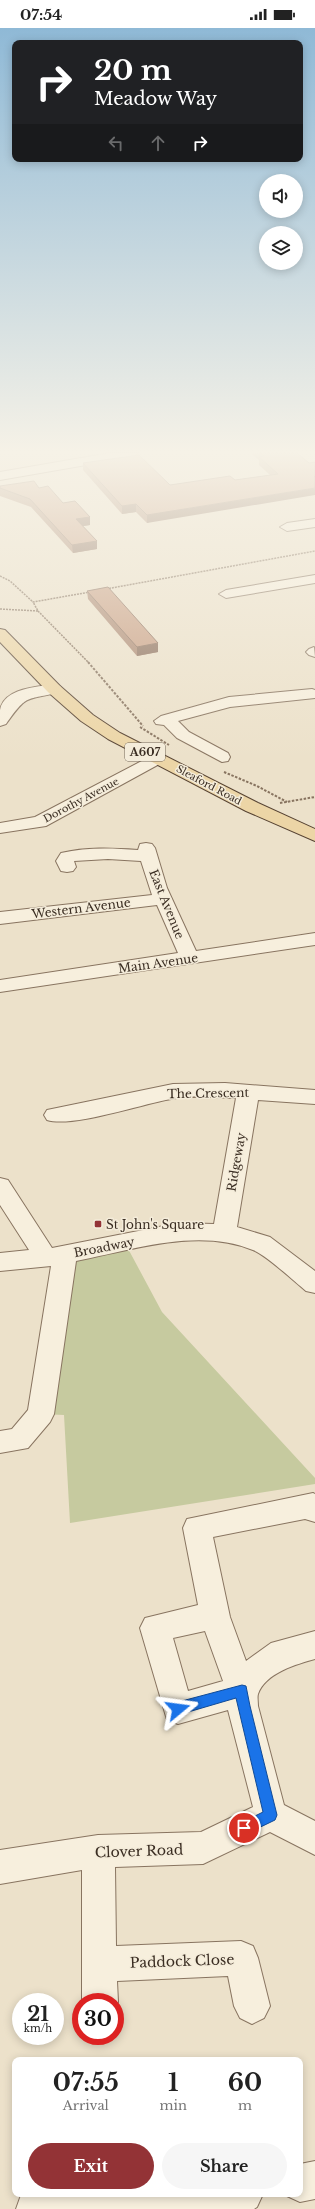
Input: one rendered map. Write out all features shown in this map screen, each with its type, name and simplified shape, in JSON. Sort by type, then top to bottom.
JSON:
[{"type":"main road","name":"Sleaford Road","points":[[0,633],[54,689],[87,718],[114,736],[252,808],[315,836]]},
{"type":"street","points":[[226,594],[253,594],[315,579]]},
{"type":"street","points":[[300,680],[313,695]]},
{"type":"street","points":[[0,720],[5,702],[26,693],[54,689]]},
{"type":"street","points":[[165,720],[229,702],[313,695]]},
{"type":"street","points":[[165,720],[183,735],[222,757]]},
{"type":"street","name":"Dorothy Avenue","points":[[0,828],[40,822],[157,758]]},
{"type":"street","name":"East Avenue","points":[[67,867],[65,861],[68,857],[78,855],[147,852],[163,899],[190,958]]},
{"type":"street","name":"Western Avenue","points":[[0,918],[163,899]]},
{"type":"street","name":"Main Avenue","points":[[0,986],[315,939]]},
{"type":"street","name":"The Crescent","points":[[55,1115],[94,1109],[173,1091],[248,1092],[315,1097]]},
{"type":"street","name":"Ridgeway","points":[[224,1233],[248,1092]]},
{"type":"street","points":[[0,1186],[55,1256],[41,1414],[19,1440],[0,1442]]},
{"type":"street","name":"Broadway","points":[[0,1262],[55,1256],[179,1232],[224,1233],[262,1243],[315,1284]]},
{"type":"street","points":[[314,1508],[197,1528],[215,1617],[242,1691],[243,1706],[271,1815],[315,1839]]},
{"type":"street","points":[[215,1617],[214,1615],[155,1628],[178,1709],[242,1691],[254,1673],[282,1653],[315,1645]]},
{"type":"street","name":"Clover Road","points":[[0,1867],[98,1851],[203,1848],[271,1815]]},
{"type":"street","points":[[98,1851],[100,1993]]},
{"type":"street","name":"Paddock Close","points":[[100,1964],[240,1958],[252,2006]]},
{"type":"street","points":[[303,2182],[315,2180]]},
{"type":"street","points":[[35,2209],[207,2197]]},
{"type":"path","points":[[103,590],[294,555]]},
{"type":"path","points":[[0,576],[10,581],[33,602],[38,611],[80,653],[143,726]]},
{"type":"path","points":[[33,602],[95,591]]},
{"type":"path","points":[[0,609],[38,611]]},
{"type":"path","points":[[114,736],[165,720]]},
{"type":"path","points":[[252,808],[315,797]]},
{"type":"green space","points":[[125,1243],[162,1312],[315,1478],[315,1484],[70,1523],[64,1415],[41,1414],[65,1254]]},
{"type":"building","points":[[108,587],[158,643],[137,647],[87,591]]},
{"type":"place","name":"St John's Square","points":[[98,1224]]},
{"type":"route","points":[[178,1709],[242,1691],[243,1706],[271,1815],[244,1828]]}]
